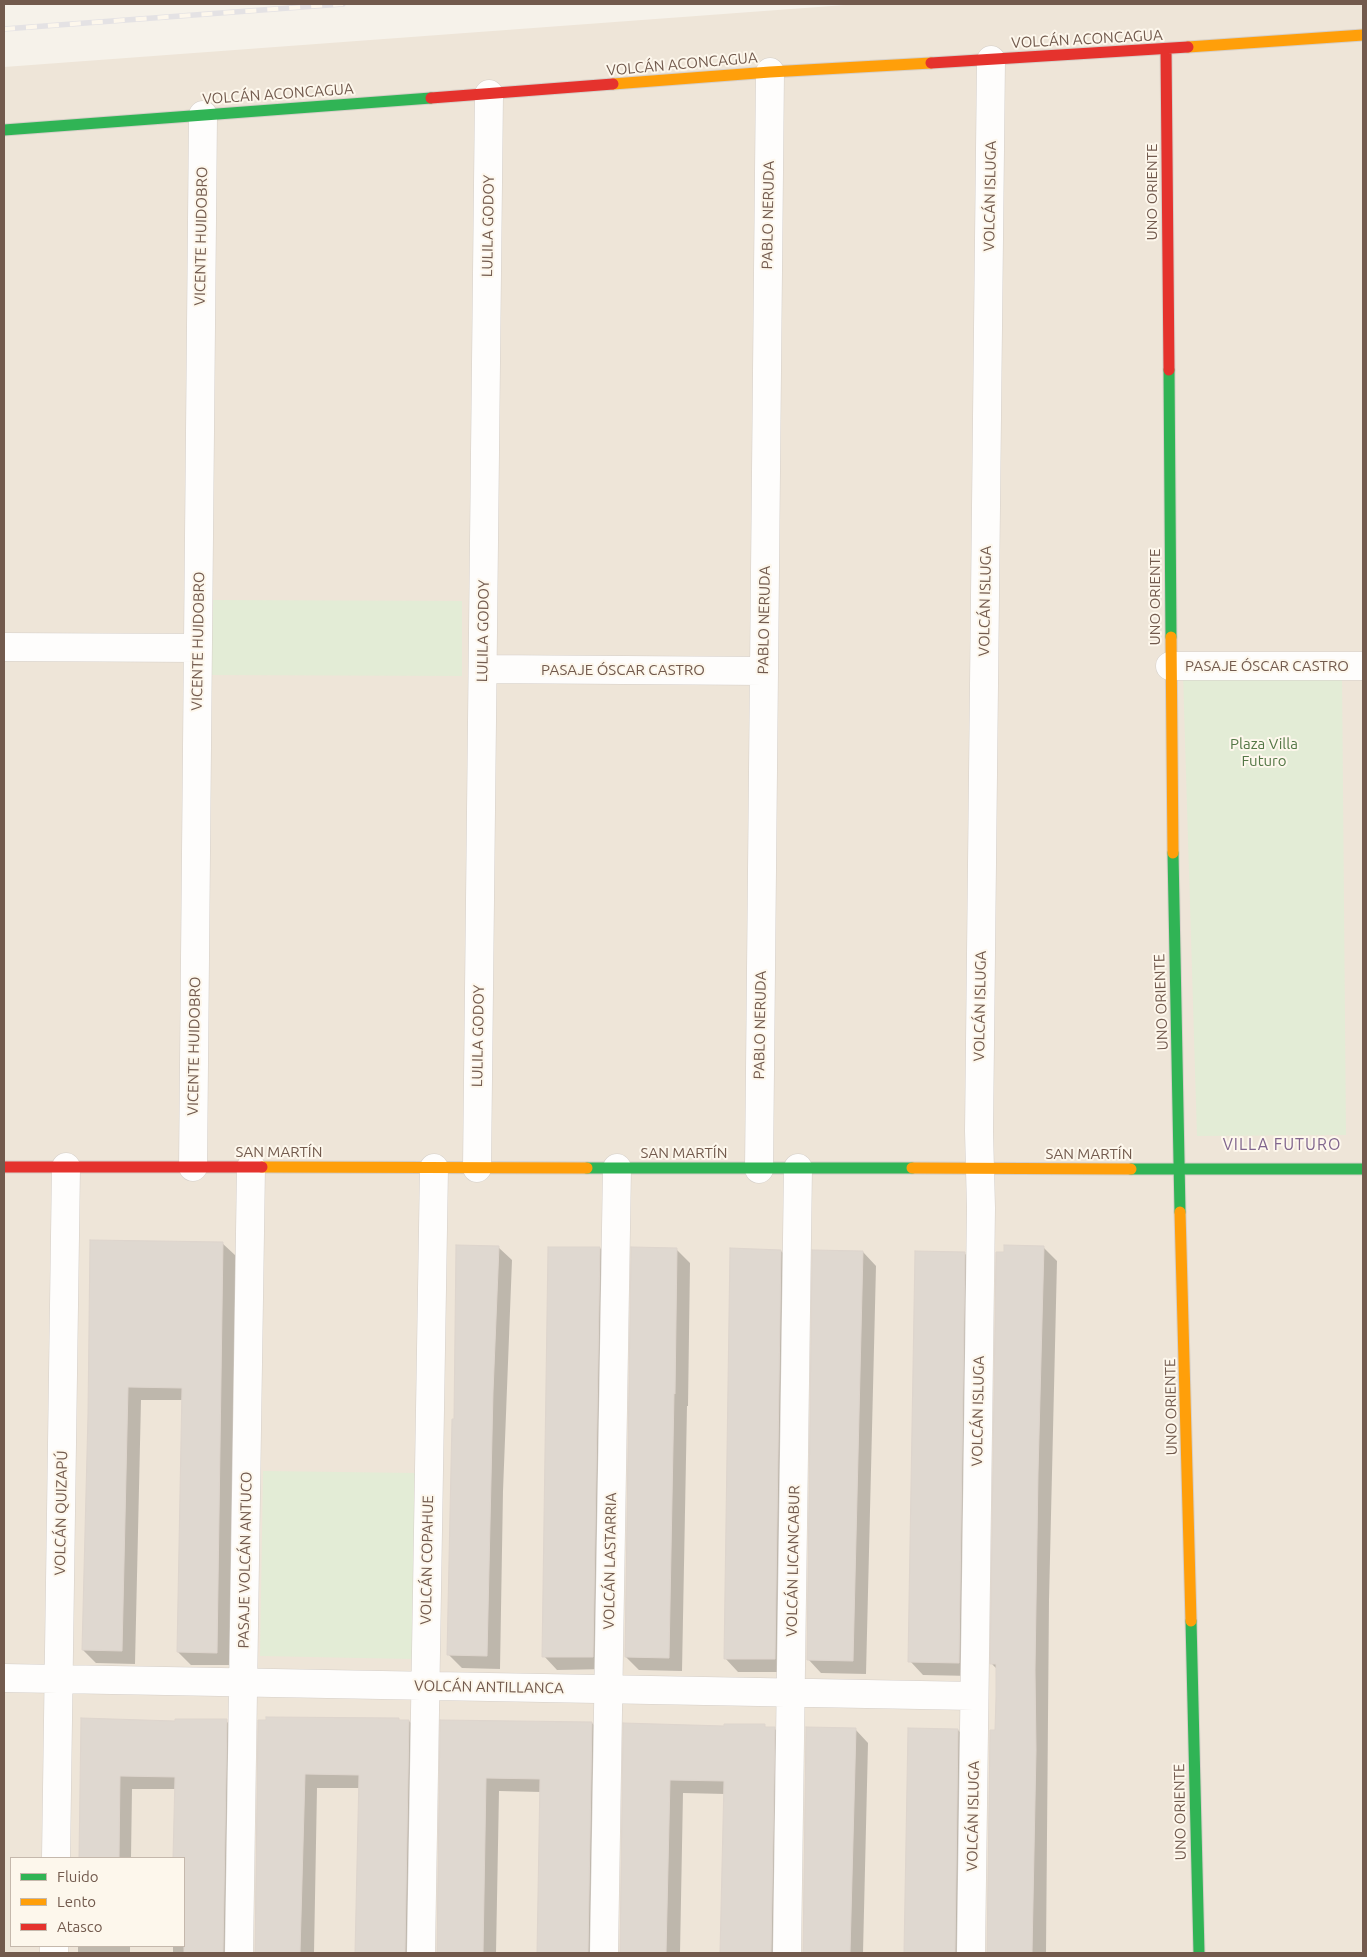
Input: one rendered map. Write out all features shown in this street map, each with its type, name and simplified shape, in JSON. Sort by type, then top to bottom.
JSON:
[{"type":"street","name":"VOLCÁN ACONCAGUA","points":[[4,130],[770,72],[1363,36]]},
{"type":"street","name":"UNO ORIENTE","points":[[1166,49],[1170,666],[1198,1953]]},
{"type":"street","name":"VOLCÁN ISLUGA","points":[[971,1953],[991,60]]},
{"type":"street","name":"PABLO NERUDA","points":[[759,1169],[770,72]]},
{"type":"street","name":"LULILA GODOY","points":[[477,1168],[489,94]]},
{"type":"street","name":"VICENTE HUIDOBRO","points":[[193,1167],[203,115]]},
{"type":"street","points":[[4,647],[198,648]]},
{"type":"street","name":"PASAJE ÓSCAR CASTRO","points":[[1170,666],[1363,666]]},
{"type":"street","name":"PASAJE ÓSCAR CASTRO","points":[[483,669],[764,671]]},
{"type":"street","name":"SAN MARTÍN","points":[[4,1167],[1363,1169]]},
{"type":"street","name":"VOLCÁN QUIZAPÚ","points":[[56,1857],[66,1167]]},
{"type":"street","name":"PASAJE VOLCÁN ANTUCO","points":[[239,1953],[251,1167]]},
{"type":"street","name":"VOLCÁN COPAHUE","points":[[421,1953],[434,1168]]},
{"type":"street","name":"VOLCÁN LASTARRIA","points":[[604,1953],[616,1168]]},
{"type":"street","name":"VOLCÁN LICANCABUR","points":[[788,1953],[798,1168]]},
{"type":"street","name":"VOLCÁN ANTILLANCA","points":[[4,1678],[974,1696]]},
{"type":"shaded area","points":[[859,4],[1363,4],[1363,1953],[4,1953],[4,67]]},
{"type":"green space","points":[[211,600],[462,601],[462,676],[211,675]]},
{"type":"green space","name":"Plaza Villa Futuro","points":[[1183,674],[1342,674],[1346,1135],[1197,1136]]},
{"type":"green space","points":[[263,1471],[415,1473],[412,1659],[260,1656]]},
{"type":"building","points":[[90,1240],[223,1242],[217,1653],[177,1652],[182,1388],[128,1387],[122,1651],[82,1650]]},
{"type":"building","points":[[456,1245],[499,1246],[493,1392],[487,1656],[447,1655],[452,1419],[454,1419]]},
{"type":"building","points":[[1004,1245],[1044,1246],[1038,1473],[1032,1953],[987,1953],[990,1730],[995,1730],[996,1697],[996,1664],[990,1664],[996,1252],[1004,1252]]},
{"type":"building","points":[[548,1247],[600,1247],[593,1657],[542,1657]]},
{"type":"building","points":[[631,1247],[677,1248],[669,1658],[625,1657]]},
{"type":"building","points":[[730,1248],[781,1250],[775,1659],[724,1659]]},
{"type":"building","points":[[812,1250],[863,1251],[853,1661],[807,1660]]},
{"type":"building","points":[[915,1251],[965,1252],[959,1663],[908,1662]]},
{"type":"building","points":[[266,1717],[399,1718],[399,1720],[409,1720],[405,1953],[355,1953],[359,1775],[305,1774],[300,1953],[255,1953],[258,1720],[266,1720]]},
{"type":"building","points":[[81,1718],[175,1721],[175,1719],[227,1719],[223,1953],[184,1953],[185,1857],[173,1857],[175,1777],[120,1776],[119,1857],[79,1857]]},
{"type":"building","points":[[440,1720],[592,1722],[588,1953],[537,1953],[540,1779],[486,1778],[483,1953],[437,1953]]},
{"type":"building","points":[[623,1723],[724,1726],[724,1724],[765,1724],[765,1727],[775,1727],[771,1953],[720,1953],[724,1781],[670,1780],[666,1953],[620,1953]]},
{"type":"building","points":[[806,1727],[856,1728],[850,1953],[803,1953]]},
{"type":"building","points":[[908,1728],[958,1729],[955,1953],[904,1953]]},
{"type":"railway","points":[[4,29],[343,4]]},
{"type":"traffic: fast","points":[[4,130],[431,98]]},
{"type":"traffic: fast","points":[[1169,370],[1171,637]]},
{"type":"traffic: fast","points":[[1173,853],[1180,1212]]},
{"type":"traffic: fast","points":[[587,1168],[912,1168]]},
{"type":"traffic: fast","points":[[1131,1169],[1363,1169]]},
{"type":"traffic: fast","points":[[1191,1621],[1199,1953]]},
{"type":"traffic: slow","points":[[1188,47],[1363,35]]},
{"type":"traffic: slow","points":[[613,84],[770,72],[931,63]]},
{"type":"traffic: slow","points":[[1171,637],[1173,853]]},
{"type":"traffic: slow","points":[[262,1167],[587,1168]]},
{"type":"traffic: slow","points":[[912,1168],[1131,1169]]},
{"type":"traffic: slow","points":[[1180,1212],[1191,1621]]},
{"type":"traffic: jam","points":[[931,63],[1188,47]]},
{"type":"traffic: jam","points":[[1166,49],[1169,370]]},
{"type":"traffic: jam","points":[[431,98],[613,84]]},
{"type":"traffic: jam","points":[[4,1167],[262,1167]]},
{"type":"district","name":"VILLA FUTURO","points":[[1282,1145]]}]
